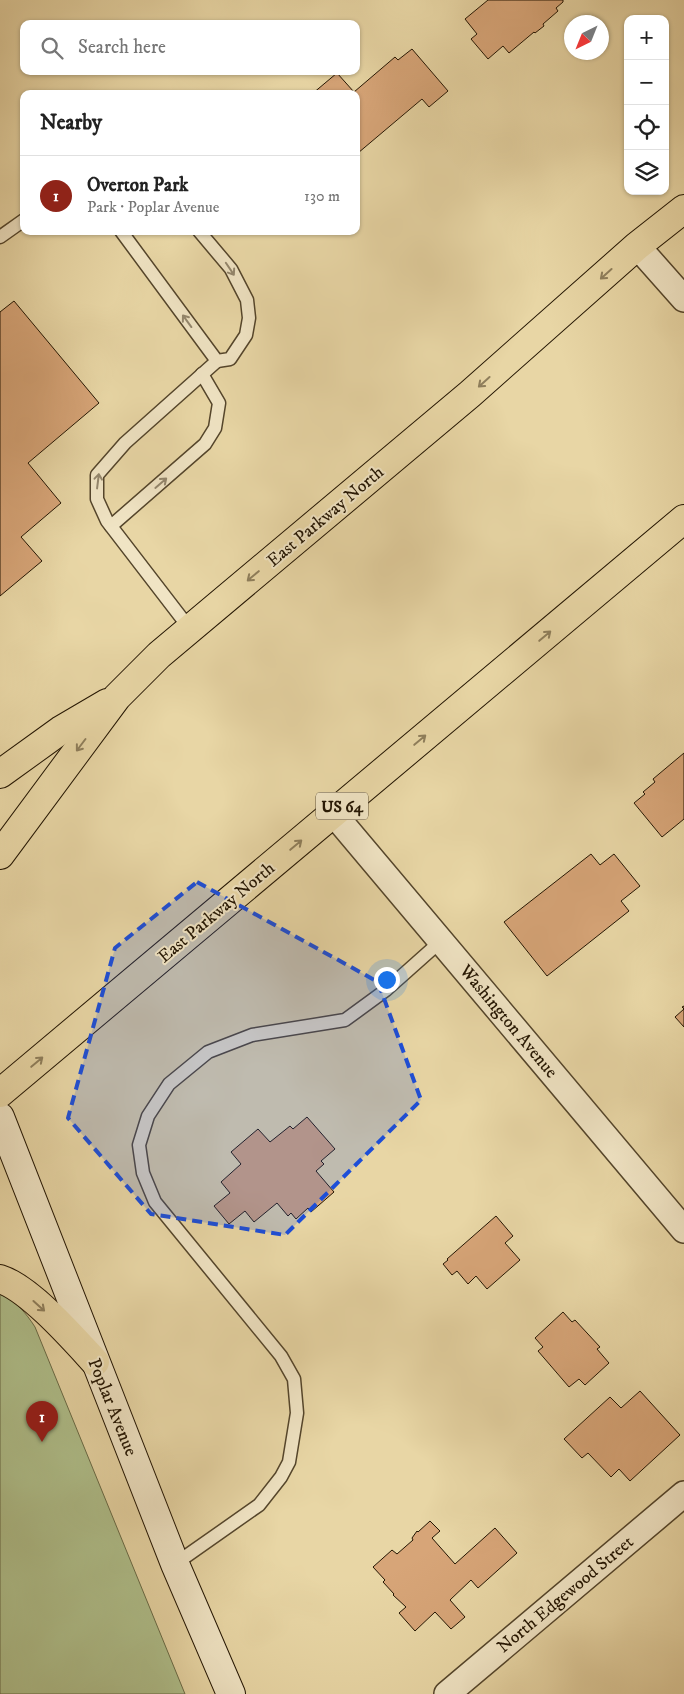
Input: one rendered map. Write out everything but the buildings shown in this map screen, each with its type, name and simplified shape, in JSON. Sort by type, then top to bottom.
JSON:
[{"type":"main road","name":"East Parkway North","points":[[0,855],[117,698],[159,655],[470,394],[638,246],[684,209]]},
{"type":"main road","name":"East Parkway North","points":[[0,1093],[684,519]]},
{"type":"main road","points":[[0,774],[61,730],[117,698]]},
{"type":"main road","name":"Poplar Avenue","points":[[0,1117],[94,1362],[175,1564],[231,1694]]},
{"type":"main road","points":[[0,1279],[10,1282],[64,1328],[94,1362]]},
{"type":"street","points":[[638,246],[684,299]]},
{"type":"street","name":"Washington Avenue","points":[[333,813],[684,1230]]},
{"type":"street","name":"North Edgewood Street","points":[[447,1694],[684,1494]]},
{"type":"lane","points":[[0,237],[20,223]]},
{"type":"lane","points":[[124,235],[217,361]]},
{"type":"lane","points":[[190,629],[106,521],[97,498],[97,475],[125,443],[202,374],[217,361],[230,359],[246,336],[249,318],[247,300],[231,269],[203,235]]},
{"type":"lane","points":[[111,526],[205,444],[215,428],[219,403],[202,374]]},
{"type":"lane","points":[[175,1564],[259,1505],[281,1477],[289,1462],[297,1413],[294,1379],[281,1356],[155,1202],[143,1173],[139,1145],[148,1116],[169,1084],[208,1052],[252,1035],[344,1020],[386,990],[441,941]]},
{"type":"highlighted area","points":[[197,882],[378,982],[421,1100],[285,1235],[151,1214],[68,1118],[115,948]]},
{"type":"green space","points":[[0,1294],[20,1308],[35,1327],[185,1694],[0,1694]]},
{"type":"place","name":"Overton Park","points":[[42,1442]]}]
